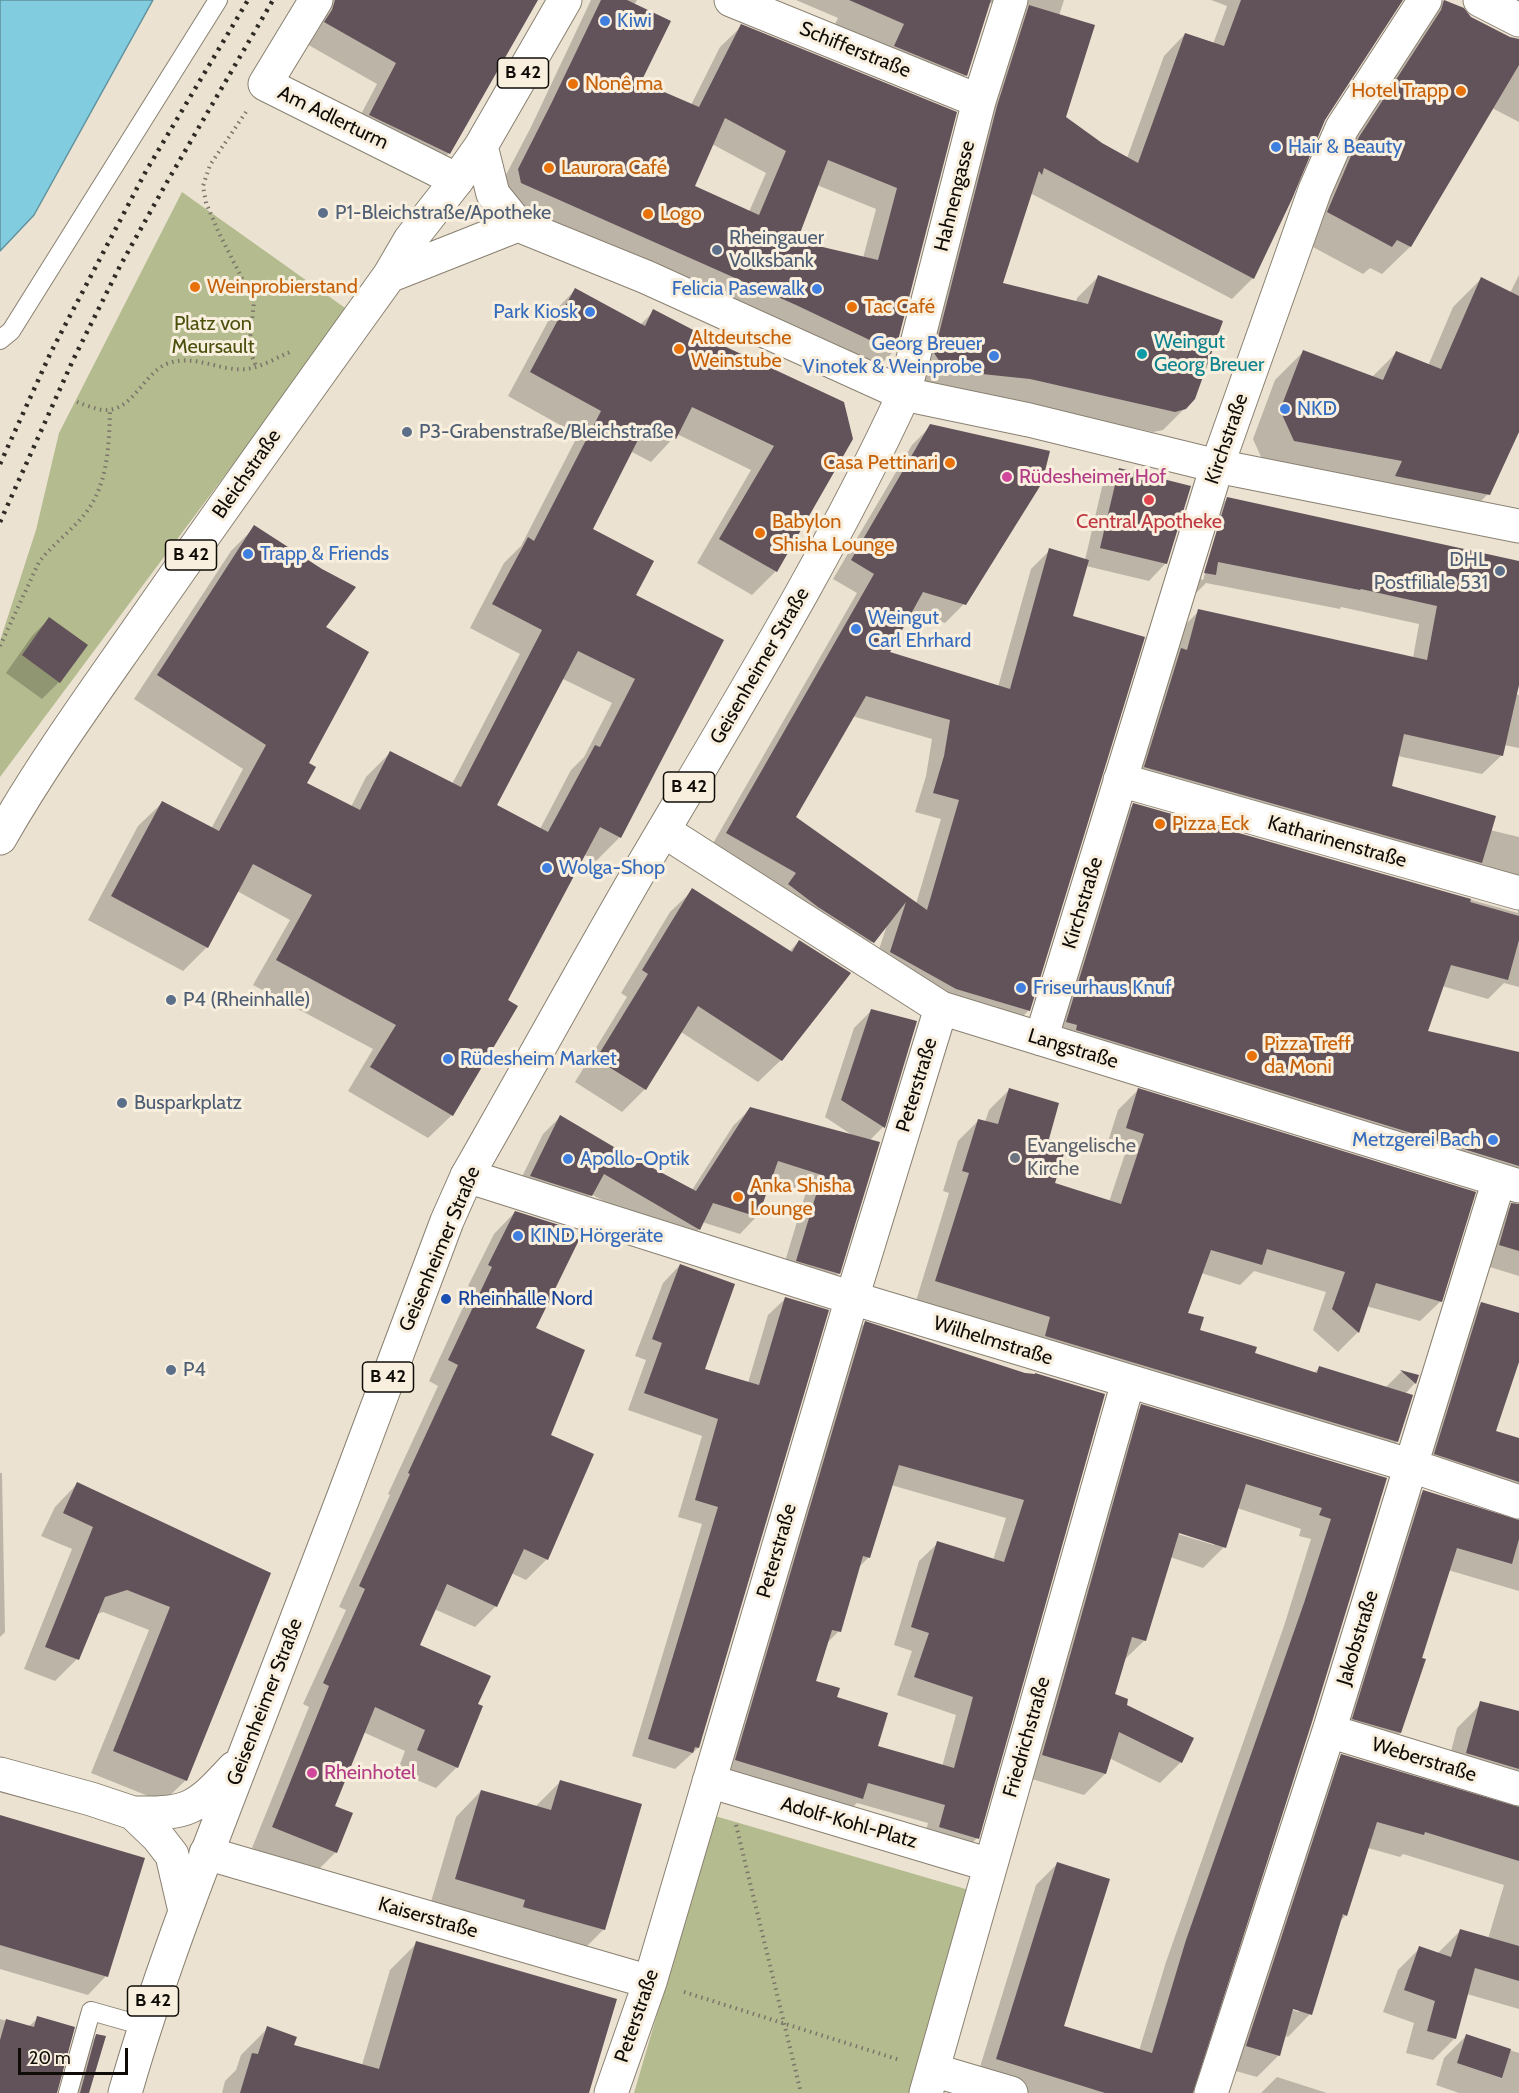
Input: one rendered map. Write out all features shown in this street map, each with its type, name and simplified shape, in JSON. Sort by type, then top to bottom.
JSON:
[{"type":"street","name":"Am Adlerturm","points":[[316,0],[265,84],[457,180]]},
{"type":"street","name":"B 42","points":[[481,146],[565,0]]},
{"type":"street","name":"Schifferstraße","points":[[731,0],[980,100]]},
{"type":"street","name":"Hahnengasse","points":[[904,394],[980,100],[1011,0]]},
{"type":"street","name":"Kirchstraße","points":[[1041,1039],[1217,466],[1315,190],[1337,139],[1425,0]]},
{"type":"street","points":[[1480,0],[1519,20]]},
{"type":"street","name":"Bleichstraße","points":[[0,838],[45,764],[110,670],[388,276],[410,240],[481,146]]},
{"type":"street","points":[[481,146],[493,194],[518,225],[637,273],[904,394],[1050,425],[1217,466],[1519,526]]},
{"type":"street","points":[[388,276],[518,225]]},
{"type":"street","name":"Geisenheimer Straße","points":[[125,2093],[144,2026],[206,1853],[447,1221],[467,1176],[819,565],[876,456],[904,394]]},
{"type":"street","name":"Katharinenstraße","points":[[1120,780],[1519,893]]},
{"type":"street","name":"Langstraße","points":[[664,831],[941,1008],[1509,1183]]},
{"type":"street","name":"Peterstraße","points":[[611,2093],[663,1986],[709,1781],[852,1298],[941,1008]]},
{"type":"street","name":"Wilhelmstraße","points":[[467,1176],[852,1298],[1412,1466],[1519,1502]]},
{"type":"street","name":"Jakobstraße","points":[[1211,2093],[1329,1731],[1412,1466],[1509,1183]]},
{"type":"street","name":"Friedrichstraße","points":[[922,2075],[990,1865],[1128,1382]]},
{"type":"street","name":"Weberstraße","points":[[1329,1731],[1519,1789]]},
{"type":"street","name":"B 42","points":[[0,1774],[91,1799],[132,1813],[160,1814],[184,1810],[206,1798],[244,1757]]},
{"type":"street","name":"Adolf-Kohl-Platz","points":[[709,1781],[990,1865]]},
{"type":"street","name":"B 42","points":[[132,1813],[158,1837],[172,1856],[185,1911]]},
{"type":"street","name":"Kaiserstraße","points":[[206,1853],[663,1986]]},
{"type":"street","points":[[922,2075],[1011,2093]]},
{"type":"lane","points":[[0,340],[11,331],[218,0]]},
{"type":"lane","points":[[68,2093],[91,2011],[144,2026]]},
{"type":"path","points":[[77,402],[101,410],[118,407],[128,401],[157,370],[174,362],[190,361],[236,369],[256,366],[249,349],[254,302],[219,233],[206,203],[203,186],[210,165],[265,84]]},
{"type":"path","points":[[0,646],[39,562],[47,551],[84,515],[102,484],[109,446],[110,410]]},
{"type":"path","points":[[736,1823],[801,2093]]},
{"type":"path","points":[[663,1986],[784,2023],[922,2075]]},
{"type":"green space","name":"Platz von Meursault","points":[[182,192],[348,310],[0,777],[0,641],[36,530],[59,433]]},
{"type":"green space","points":[[715,1816],[969,1890],[909,2093],[634,2093]]},
{"type":"water","points":[[0,0],[153,0],[34,215],[0,251]]},
{"type":"building","points":[[335,0],[538,0],[450,154],[369,115],[396,63],[324,22]]},
{"type":"building","points":[[601,0],[627,0],[671,21],[641,82],[699,107],[741,24],[957,112],[895,352],[796,305],[521,183],[518,169]],"holes":[[[725,118],[786,151],[759,215],[695,186]],[[828,160],[897,188],[878,260],[797,241]]]},
{"type":"building","points":[[849,0],[991,0],[967,76],[894,46],[904,24]]},
{"type":"building","points":[[1241,0],[1403,0],[1325,120],[1292,199],[1254,279],[1044,168],[1042,175],[1039,171],[1003,283],[1088,304],[1098,275],[1223,321],[1195,399],[1186,409],[1175,412],[1030,379],[953,371],[942,365],[934,353],[997,106],[1029,5],[1095,25],[1066,117],[1102,143],[1138,163],[1185,33],[1224,46]]},
{"type":"building","points":[[1444,0],[1464,8],[1471,17],[1510,37],[1519,39],[1519,65],[1411,247],[1397,240],[1392,247],[1327,212],[1359,137],[1441,10]]},
{"type":"building","points":[[1481,277],[1519,296],[1519,432],[1490,495],[1395,476],[1402,461],[1294,441],[1280,410],[1303,350],[1383,380],[1396,351],[1441,369]]},
{"type":"building","points":[[575,288],[645,326],[653,309],[724,346],[844,402],[853,439],[777,572],[719,539],[774,446],[692,407],[676,439],[646,424],[593,529],[654,561],[636,595],[724,640],[621,838],[600,827],[508,1000],[518,1006],[453,1116],[370,1067],[396,1025],[276,960],[312,895],[253,864],[208,948],[111,896],[162,801],[219,831],[266,745],[157,675],[254,525],[322,569],[356,587],[326,627],[369,652],[309,763],[316,767],[307,783],[360,810],[390,751],[461,787],[542,630],[492,604],[528,537],[534,541],[601,411],[530,372]],"holes":[[[578,651],[635,679],[600,747],[595,745],[548,832],[497,805]]]},
{"type":"building","points":[[930,424],[1050,451],[1042,483],[966,605],[923,592],[890,652],[1010,689],[1049,548],[1089,560],[1073,616],[1145,637],[1030,1011],[956,989],[890,952],[906,902],[874,943],[818,907],[788,884],[796,873],[726,833],[874,574],[851,560]],"holes":[[[866,696],[950,720],[944,756],[933,793],[959,800],[927,910],[796,817]]]},
{"type":"building","points":[[1119,468],[1191,486],[1167,564],[1100,548]]},
{"type":"building","points":[[1227,497],[1519,561],[1519,685],[1503,756],[1404,734],[1392,786],[1496,816],[1482,863],[1144,767],[1181,648],[1187,650],[1198,609],[1427,660],[1437,606],[1218,562],[1216,575],[1204,573]]},
{"type":"building","points":[[49,617],[88,645],[60,683],[22,655]]},
{"type":"building","points":[[1133,803],[1471,899],[1470,902],[1519,916],[1519,940],[1508,980],[1451,965],[1428,1031],[1519,1052],[1519,1166],[1076,1030],[1077,1025],[1066,1022]]},
{"type":"building","points":[[692,888],[792,952],[799,940],[851,973],[782,1061],[698,1006],[646,1090],[596,1059],[648,974],[642,970]]},
{"type":"building","points":[[871,1009],[917,1021],[885,1128],[841,1100]]},
{"type":"building","points":[[1009,1088],[1059,1103],[1049,1139],[1067,1144],[1055,1183],[1121,1204],[1144,1134],[1126,1128],[1138,1088],[1476,1192],[1442,1302],[1376,1283],[1359,1333],[1332,1309],[1345,1272],[1267,1249],[1262,1265],[1211,1250],[1188,1313],[1204,1317],[1200,1330],[1257,1347],[1255,1353],[1317,1373],[1319,1366],[1413,1395],[1398,1442],[1045,1336],[1050,1317],[935,1281],[969,1173],[962,1171],[978,1119],[998,1124]]},
{"type":"building","points":[[750,1107],[880,1142],[840,1274],[796,1261],[822,1175],[778,1161],[758,1217],[713,1203],[700,1230],[604,1174],[592,1196],[530,1176],[560,1115],[696,1191]]},
{"type":"building","points":[[1511,1203],[1519,1204],[1519,1251],[1499,1245]]},
{"type":"building","points":[[515,1211],[572,1229],[569,1235],[579,1240],[536,1328],[585,1350],[551,1435],[594,1454],[548,1560],[524,1549],[497,1607],[447,1584],[420,1645],[491,1676],[478,1704],[483,1706],[458,1768],[417,1750],[425,1730],[375,1707],[335,1806],[353,1813],[337,1853],[272,1827],[329,1686],[323,1683],[365,1589],[359,1586],[458,1365],[448,1360],[492,1267],[488,1265]]},
{"type":"building","points":[[680,1264],[735,1284],[705,1369],[759,1385],[785,1297],[829,1310],[699,1748],[695,1747],[693,1753],[648,1739],[718,1507],[695,1500],[718,1419],[644,1393],[662,1343],[652,1339]]},
{"type":"building","points":[[1481,1302],[1519,1313],[1519,1362],[1496,1431],[1519,1438],[1519,1482],[1434,1454]]},
{"type":"building","points":[[865,1321],[1025,1373],[1035,1373],[1105,1394],[979,1839],[939,1827],[945,1805],[868,1783],[863,1799],[735,1760]],"holes":[[[899,1465],[1024,1500],[1004,1562],[937,1541],[911,1627],[929,1633],[914,1677],[973,1697],[954,1768],[878,1746],[888,1713],[837,1697],[840,1688],[816,1681],[832,1630],[841,1632],[863,1556],[870,1558]]]},
{"type":"building","points":[[1400,1370],[1419,1375],[1416,1384]]},
{"type":"building","points":[[1141,1404],[1387,1478],[1311,1725],[1193,2093],[1105,2093],[996,2059],[1057,1862],[1110,1879],[1064,2026],[1152,2053],[1186,1940],[1304,1603],[1331,1519],[1319,1515],[1322,1508],[1246,1484],[1226,1548],[1179,1533],[1146,1641],[1132,1637],[1115,1694],[1128,1699],[1127,1705],[1194,1738],[1182,1763],[1119,1732],[1106,1774],[1042,1755]]},
{"type":"building","points":[[77,1482],[271,1573],[187,1781],[113,1751],[170,1607],[127,1590],[105,1597],[79,1660],[45,1647],[93,1527],[63,1513]]},
{"type":"building","points":[[1423,1490],[1519,1520],[1519,1539],[1512,1564],[1457,1548],[1422,1658],[1426,1659],[1401,1733],[1352,1719]]},
{"type":"building","points":[[1480,1701],[1519,1711],[1519,1769],[1466,1753]]},
{"type":"building","points":[[1341,1754],[1519,1807],[1519,1861],[1425,1832],[1424,1835],[1377,1822],[1347,1916],[1343,1914],[1312,2015],[1293,2009],[1280,2056],[1246,2046]]},
{"type":"building","points":[[560,1780],[642,1804],[605,1930],[523,1907],[525,1900],[455,1879],[481,1790],[551,1810]]},
{"type":"building","points":[[0,1815],[145,1858],[108,1977],[0,1945]]},
{"type":"building","points":[[1460,1929],[1519,1946],[1519,1981],[1475,1968],[1456,2039],[1427,2031],[1435,2001],[1404,1990],[1419,1946],[1451,1957]]},
{"type":"building","points":[[416,1941],[617,1999],[589,2093],[240,2093],[252,2053],[258,2054],[267,2026],[297,2037],[294,2045],[379,2069]]},
{"type":"building","points":[[37,2016],[75,2027],[57,2093],[0,2093],[0,2040],[6,2019],[34,2027]]},
{"type":"building","points":[[96,2034],[106,2036],[89,2093],[80,2093]]},
{"type":"building","points":[[1466,2034],[1511,2049],[1502,2078],[1457,2063]]},
{"type":"railway","points":[[0,464],[51,352],[146,171],[248,0]]},
{"type":"railway","points":[[0,522],[73,360],[120,266],[273,0]]},
{"type":"place","name":"Kiwi","points":[[605,21]]},
{"type":"place","name":"Nonê ma","points":[[573,84]]},
{"type":"place","name":"Hotel Trapp","points":[[1461,91]]},
{"type":"place","name":"Hair & Beauty","points":[[1276,147]]},
{"type":"place","name":"Laurora Café","points":[[549,168]]},
{"type":"place","name":"P1-Bleichstraße/Apotheke","points":[[323,213]]},
{"type":"place","name":"Logo","points":[[648,214]]},
{"type":"place","name":"Rheingauer Volksbank","points":[[717,250]]},
{"type":"place","name":"Weinprobierstand","points":[[195,287]]},
{"type":"place","name":"Felicia Pasewalk","points":[[817,289]]},
{"type":"place","name":"Tac Café","points":[[852,307]]},
{"type":"place","name":"Park Kiosk","points":[[590,312]]},
{"type":"place","name":"Altdeutsche Weinstube","points":[[679,349]]},
{"type":"place","name":"Weingut Georg Breuer","points":[[1142,354]]},
{"type":"place","name":"Georg Breuer Vinotek & Weinprobe","points":[[994,356]]},
{"type":"place","name":"NKD","points":[[1285,409]]},
{"type":"place","name":"P3-Grabenstraße/Bleichstraße","points":[[407,432]]},
{"type":"place","name":"Casa Pettinari","points":[[950,463]]},
{"type":"place","name":"Rüdesheimer Hof","points":[[1007,477]]},
{"type":"place","name":"Central Apotheke","points":[[1149,500]]},
{"type":"place","name":"Babylon Shisha Lounge","points":[[760,533]]},
{"type":"place","name":"Trapp & Friends","points":[[248,554]]},
{"type":"place","name":"DHL Postfiliale 531","points":[[1500,571]]},
{"type":"place","name":"Weingut Carl Ehrhard","points":[[856,629]]},
{"type":"place","name":"Pizza Eck","points":[[1160,824]]},
{"type":"place","name":"Wolga-Shop","points":[[547,868]]},
{"type":"place","name":"Friseurhaus Knuf","points":[[1021,988]]},
{"type":"place","name":"P4 (Rheinhalle)","points":[[171,1000]]},
{"type":"place","name":"Pizza Treff da Moni","points":[[1252,1056]]},
{"type":"place","name":"Rüdesheim Market","points":[[448,1059]]},
{"type":"place","name":"Busparkplatz","points":[[122,1103]]},
{"type":"place","name":"Metzgerei Bach","points":[[1493,1140]]},
{"type":"place","name":"Evangelische Kirche","points":[[1015,1158]]},
{"type":"place","name":"Apollo-Optik","points":[[568,1159]]},
{"type":"place","name":"Anka Shisha Lounge","points":[[738,1197]]},
{"type":"place","name":"KIND Hörgeräte","points":[[518,1236]]},
{"type":"place","name":"Rheinhalle Nord","points":[[446,1299]]},
{"type":"place","name":"P4","points":[[171,1370]]},
{"type":"place","name":"Rheinhotel","points":[[312,1773]]}]
